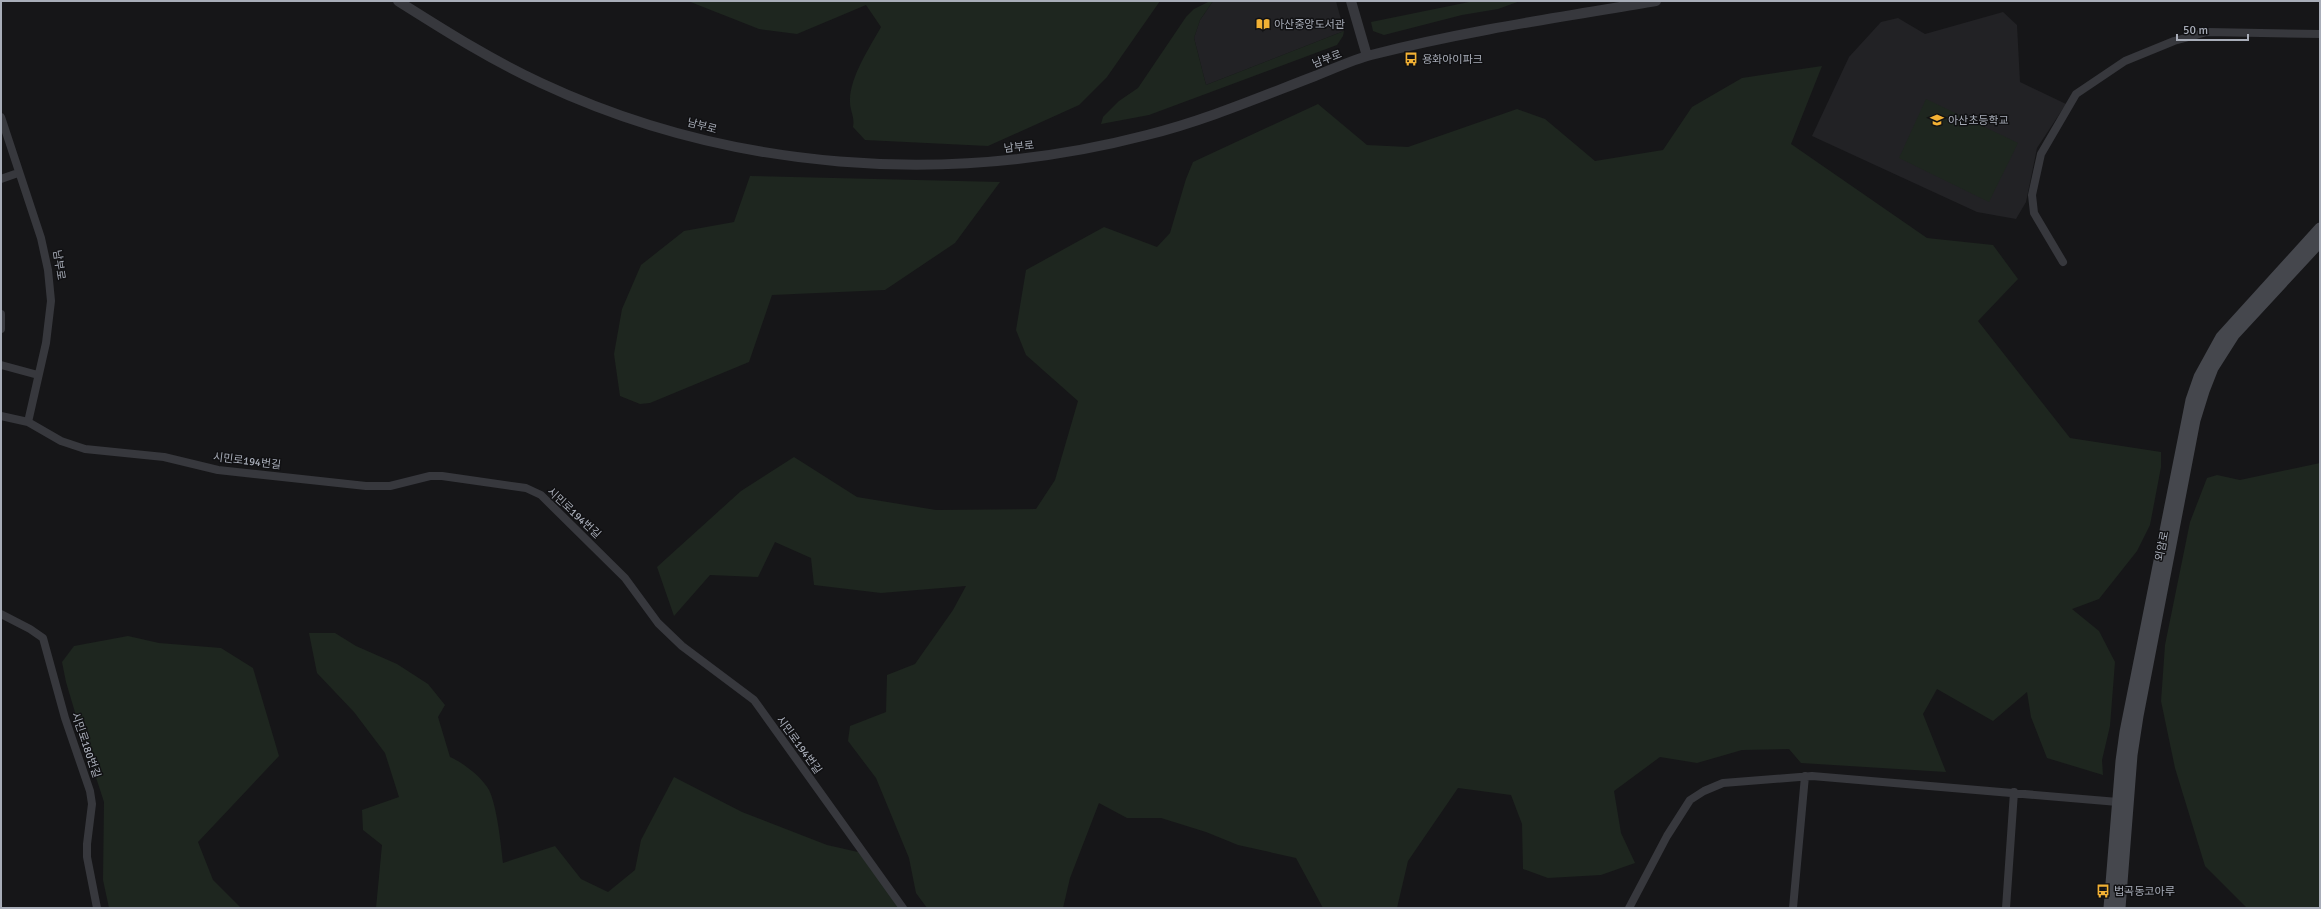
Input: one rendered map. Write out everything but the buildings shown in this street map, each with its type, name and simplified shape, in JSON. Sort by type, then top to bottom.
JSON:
[{"type":"main road","name":"외암로","points":[[2109,908],[2121,761],[2132,690],[2191,400],[2199,377],[2221,337],[2320,228]]},
{"type":"main road","name":"외암로","points":[[2120,908],[2131,762],[2136,724],[2195,420],[2213,368],[2234,335],[2320,242]]},
{"type":"street","name":"남부로","points":[[398,1],[488,56],[541,84],[606,110],[712,141],[778,154],[836,162],[952,165],[1010,161],[1112,144],[1196,120],[1367,56],[1478,30],[1656,1]]},
{"type":"street","points":[[1351,1],[1367,56]]},
{"type":"street","points":[[2063,262],[2034,214],[2032,195],[2041,154],[2076,94],[2125,61],[2174,41],[2207,32],[2320,34]]},
{"type":"street","name":"남부로","points":[[1,120],[18,173],[42,238],[50,285],[51,301],[46,343],[28,422]]},
{"type":"street","points":[[1,179],[18,173]]},
{"type":"street","points":[[1,314],[1,329]]},
{"type":"street","points":[[1,365],[38,375]]},
{"type":"street","name":"시민로194번길","points":[[1,416],[28,422],[61,441],[85,449],[164,457],[218,470],[366,486],[390,486],[430,476],[442,476],[526,488],[541,495],[625,578],[658,623],[682,646],[754,700],[903,908]]},
{"type":"street","name":"시민로180번길","points":[[1,614],[30,629],[43,638],[65,718],[90,791],[92,804],[87,844],[87,857],[98,908]]},
{"type":"street","points":[[1629,908],[1667,836],[1690,800],[1704,791],[1723,783],[1805,776],[2014,792],[2118,802]]},
{"type":"street","points":[[1793,908],[1805,776]]},
{"type":"street","points":[[2006,908],[2014,792]]},
{"type":"shaded area","points":[[688,1],[1160,1],[1107,77],[1079,105],[988,146],[865,140],[853,127],[850,102],[853,83],[856,73],[866,53],[881,27],[866,5],[797,34],[759,29]]},
{"type":"shaded area","points":[[1213,1],[1336,1],[1344,31],[1206,85],[1194,38],[1200,20]]},
{"type":"shaded area","points":[[1213,1],[1200,20],[1194,38],[1206,85],[1344,31],[1343,36],[1337,45],[1149,115],[1101,124],[1103,117],[1119,101],[1138,88],[1186,17],[1194,9]]},
{"type":"shaded area","points":[[1474,1],[1520,1],[1498,9],[1462,15],[1384,35],[1373,31],[1371,22]]},
{"type":"shaded area","name":"아산초등학교","points":[[2003,12],[2017,25],[2020,82],[2066,104],[2037,148],[2026,202],[2016,219],[1977,212],[1812,136],[1849,57],[1881,22],[1898,18],[1925,34]]},
{"type":"shaded area","points":[[1822,66],[1791,144],[1927,238],[1993,245],[2018,279],[1978,321],[2070,438],[2161,452],[2161,467],[2150,525],[2137,551],[2099,599],[2072,609],[2099,631],[2115,662],[2110,726],[2102,760],[2103,775],[2047,758],[2031,717],[2027,692],[1993,721],[1937,689],[1923,714],[1946,772],[1801,763],[1789,749],[1742,750],[1697,763],[1660,757],[1614,791],[1621,833],[1635,863],[1601,875],[1548,878],[1523,869],[1522,824],[1511,795],[1458,788],[1408,861],[1397,908],[1323,908],[1296,858],[1238,845],[1206,832],[1161,818],[1127,818],[1099,803],[1070,878],[1063,908],[927,908],[916,893],[909,858],[876,778],[848,741],[850,726],[886,712],[887,675],[915,664],[953,610],[966,586],[881,593],[814,585],[811,558],[775,542],[758,577],[710,575],[674,616],[657,567],[741,491],[794,457],[857,497],[936,510],[1036,509],[1055,480],[1078,401],[1026,355],[1016,330],[1026,270],[1104,227],[1157,247],[1170,233],[1186,179],[1193,162],[1318,104],[1367,145],[1408,147],[1517,109],[1545,119],[1595,161],[1663,150],[1692,107],[1742,78]]},
{"type":"shaded area","points":[[1926,99],[2018,143],[1989,202],[1899,158]]},
{"type":"shaded area","points":[[750,176],[1000,182],[955,243],[885,290],[772,295],[749,362],[650,403],[640,404],[620,396],[614,354],[622,309],[641,265],[684,231],[734,222]]},
{"type":"shaded area","points":[[2320,463],[2320,908],[2247,908],[2205,866],[2175,768],[2161,701],[2165,645],[2190,522],[2207,478],[2217,475],[2240,480]]},
{"type":"shaded area","points":[[309,633],[335,633],[356,646],[397,664],[428,684],[445,705],[438,717],[450,757],[460,762],[482,780],[492,797],[500,836],[503,863],[555,846],[581,879],[608,892],[635,870],[641,840],[674,777],[742,812],[827,845],[858,852],[906,908],[376,908],[382,845],[363,830],[362,810],[399,797],[385,753],[354,712],[317,673]]},
{"type":"shaded area","points":[[128,636],[159,643],[221,648],[253,668],[279,756],[198,842],[213,880],[241,908],[109,908],[103,880],[104,802],[77,719],[66,682],[62,662],[74,646]]},
{"type":"place","name":"아산중앙도서관","points":[[1263,24]]},
{"type":"place","name":"용화아이파크","points":[[1411,59]]},
{"type":"place","name":"아산초등학교","points":[[1937,120]]},
{"type":"place","name":"법곡동코아루","points":[[2103,891]]}]
